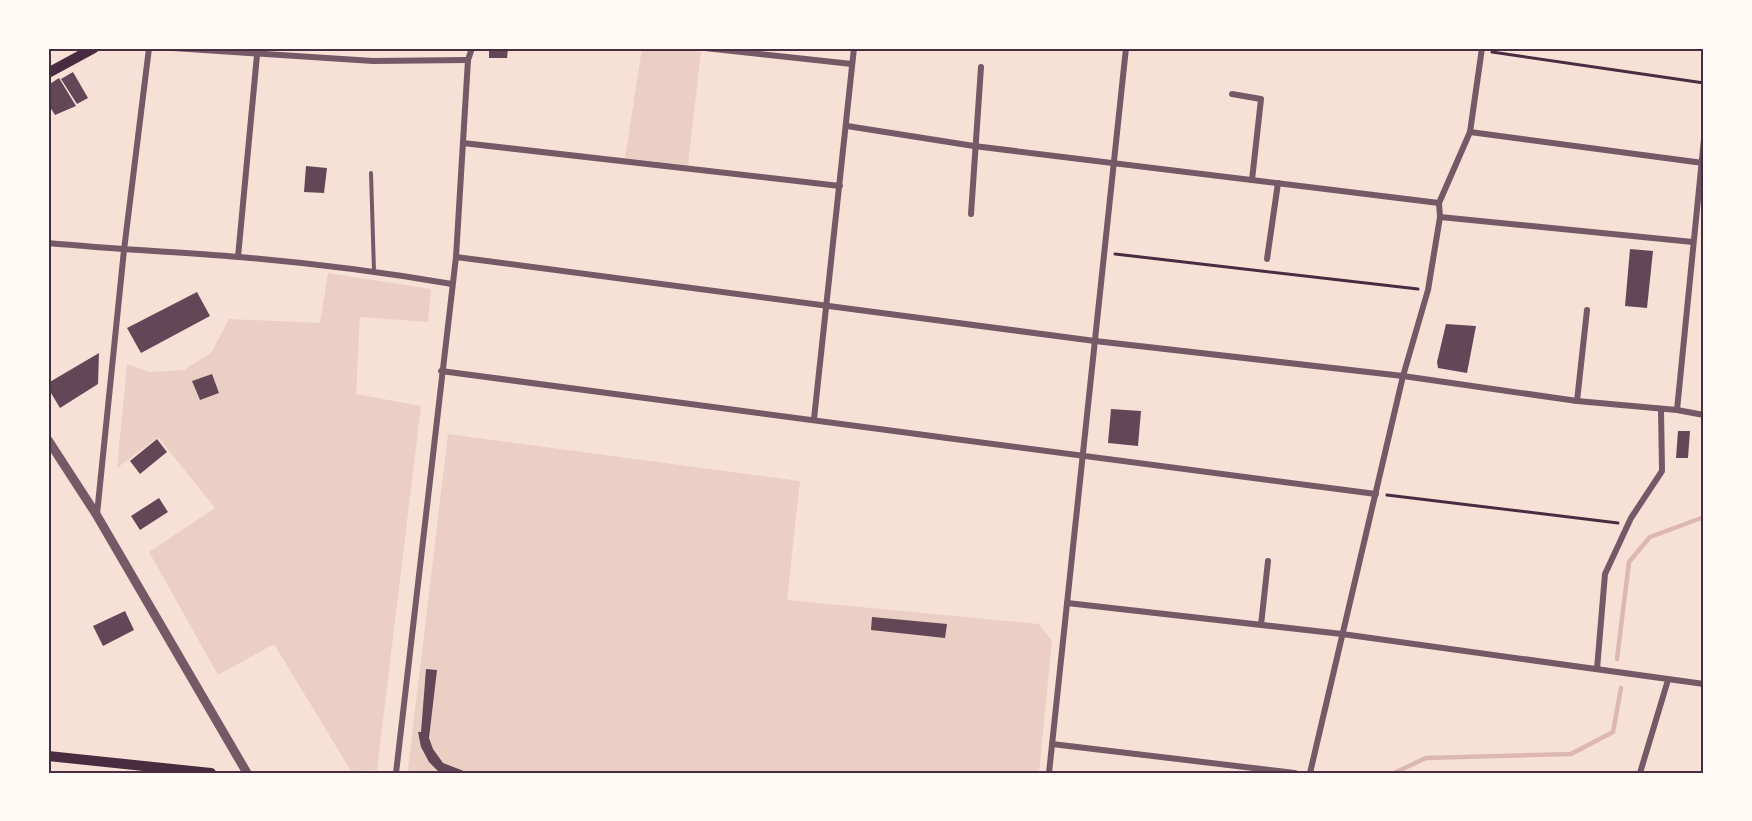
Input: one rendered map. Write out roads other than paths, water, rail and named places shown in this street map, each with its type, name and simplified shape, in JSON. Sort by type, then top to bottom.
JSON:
[{"type":"main road","points":[[48,73],[94,48]]},
{"type":"main road","points":[[48,756],[211,773]]},
{"type":"street","points":[[96,514],[148,48]]},
{"type":"street","points":[[173,48],[373,61],[468,60]]},
{"type":"street","points":[[396,773],[456,257],[468,60],[471,48]]},
{"type":"street","points":[[705,48],[852,64]]},
{"type":"street","points":[[814,419],[854,48]]},
{"type":"street","points":[[1049,773],[1126,48]]},
{"type":"street","points":[[1310,773],[1403,376],[1428,290],[1440,217],[1439,203],[1470,132],[1482,49]]},
{"type":"street","points":[[238,257],[257,55]]},
{"type":"street","points":[[971,214],[981,67]]},
{"type":"street","points":[[1232,94],[1261,99],[1252,180]]},
{"type":"street","points":[[847,126],[974,147],[1114,162],[1439,203]]},
{"type":"street","points":[[1470,132],[1703,163]]},
{"type":"street","points":[[1677,410],[1704,139]]},
{"type":"street","points":[[463,143],[840,186]]},
{"type":"street","points":[[1267,259],[1278,183]]},
{"type":"street","points":[[1440,217],[1693,242]]},
{"type":"street","points":[[48,243],[238,257],[374,271],[452,284]]},
{"type":"street","points":[[456,257],[1095,340],[1403,376],[1577,401],[1677,410],[1704,416]]},
{"type":"street","points":[[1577,401],[1587,310]]},
{"type":"street","points":[[441,371],[1376,494]]},
{"type":"street","points":[[1597,669],[1605,574],[1628,524],[1662,471],[1661,409]]},
{"type":"street","points":[[48,440],[52,454],[96,514],[247,773]]},
{"type":"street","points":[[1261,625],[1268,561]]},
{"type":"street","points":[[1067,603],[1342,634],[1704,684]]},
{"type":"street","points":[[1640,773],[1668,680]]},
{"type":"street","points":[[1052,744],[1295,773]]},
{"type":"lane","points":[[371,173],[374,271]]},
{"type":"waterway","points":[[1617,659],[1629,562],[1650,537],[1704,517]]},
{"type":"waterway","points":[[1394,773],[1426,758],[1571,754],[1613,732],[1621,688]]}]
